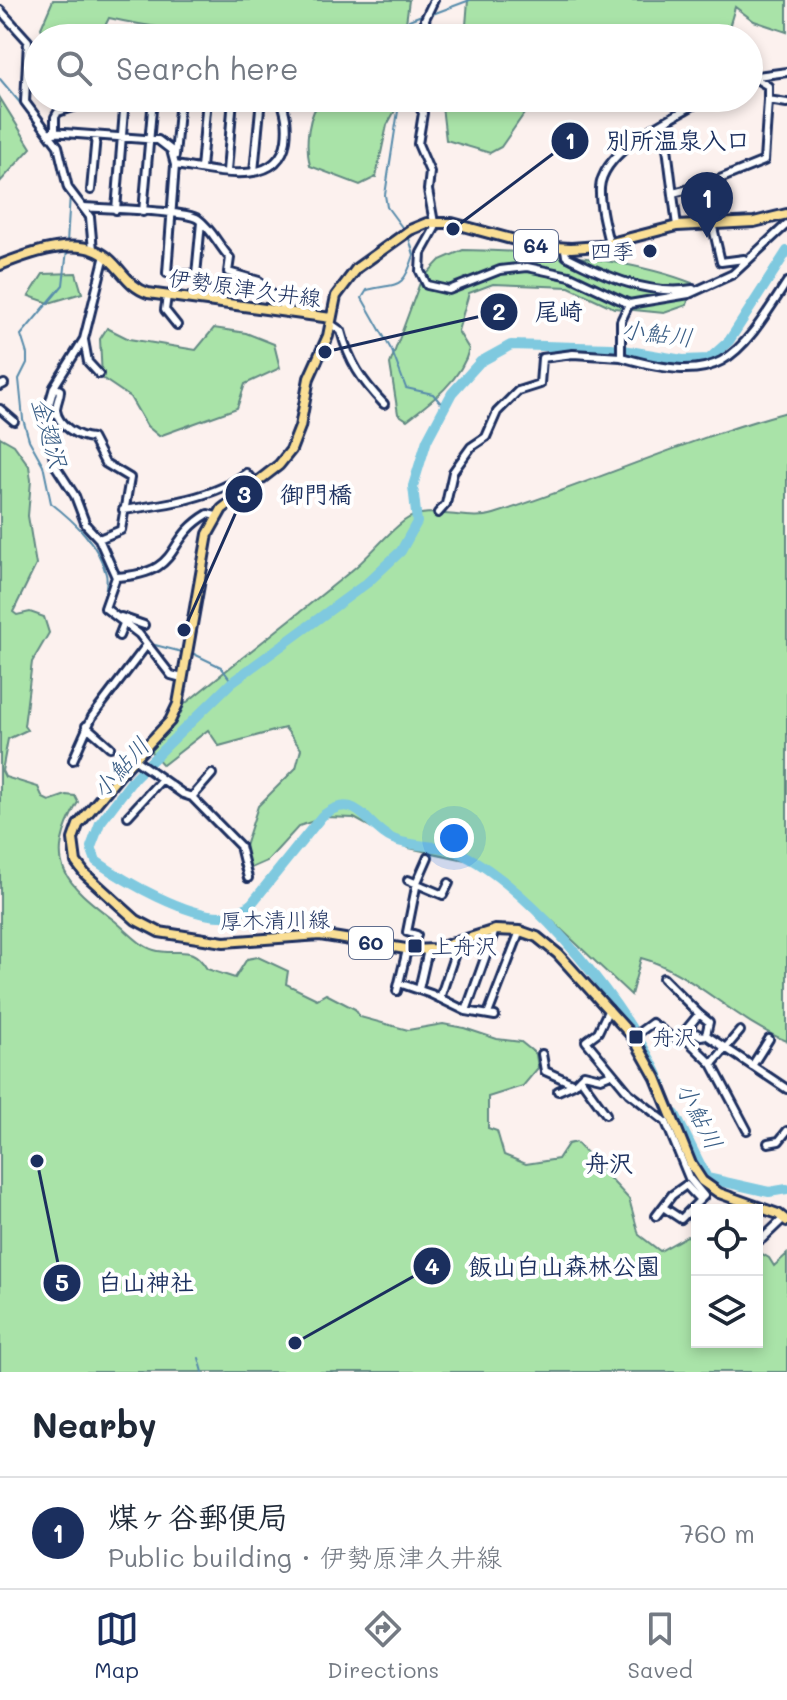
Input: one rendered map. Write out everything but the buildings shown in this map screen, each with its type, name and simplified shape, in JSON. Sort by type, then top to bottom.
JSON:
[{"type":"main road","name":"64","points":[[434,222],[528,244],[565,249],[609,243],[677,226],[756,222],[787,214]]},
{"type":"main road","name":"伊勢原津久井線","points":[[0,265],[33,251],[93,250],[105,255],[132,285],[167,296],[331,321],[338,291],[352,273],[412,228],[434,222]]},
{"type":"main road","name":"厚木清川線","points":[[331,321],[309,378],[294,444],[279,465],[254,482],[216,516],[205,543],[178,704],[170,721],[138,762],[78,825],[73,851],[85,874],[136,920],[159,932],[224,942],[320,935],[410,950],[428,950],[495,930],[520,931],[549,944],[634,1036],[656,1078],[687,1165],[715,1191],[785,1220]]},
{"type":"street","points":[[426,24],[425,16],[434,0]]},
{"type":"street","points":[[0,10],[24,37]]},
{"type":"street","points":[[763,75],[787,72]]},
{"type":"street","points":[[673,193],[705,185],[764,161],[768,86],[763,83]]},
{"type":"street","points":[[768,100],[787,103]]},
{"type":"street","points":[[34,112],[53,132],[68,188],[84,207],[93,229],[93,250]]},
{"type":"street","points":[[53,132],[58,112]]},
{"type":"street","points":[[116,210],[124,112]]},
{"type":"street","points":[[143,212],[152,112]]},
{"type":"street","points":[[179,112],[167,273],[196,275],[201,222]]},
{"type":"street","points":[[201,169],[206,112]]},
{"type":"street","points":[[227,171],[232,112]]},
{"type":"street","points":[[254,172],[260,112]]},
{"type":"street","points":[[175,165],[227,171],[270,169],[284,152],[288,124],[284,112]]},
{"type":"street","points":[[422,112],[418,144],[430,172],[428,190],[434,222],[421,253],[420,271],[427,285],[434,289],[449,290],[500,270],[527,267],[570,276],[629,304],[689,294],[733,274],[787,224]]},
{"type":"street","points":[[609,243],[600,192],[604,171],[620,152],[683,112]]},
{"type":"street","points":[[664,124],[677,226]]},
{"type":"street","points":[[53,132],[149,140],[165,144],[175,156]]},
{"type":"street","points":[[91,190],[96,136]]},
{"type":"street","points":[[84,207],[194,217],[230,258],[228,272],[259,281],[289,313]]},
{"type":"street","points":[[712,223],[721,262],[744,259]]},
{"type":"street","points":[[565,249],[566,256],[615,280],[670,292],[696,289]]},
{"type":"street","points":[[105,255],[84,339],[54,387],[46,415],[55,465],[75,496],[86,525],[99,539],[116,577],[105,608],[122,619],[171,675],[182,678]]},
{"type":"street","points":[[438,513],[446,504],[453,472],[469,449],[486,437],[497,412],[518,391],[540,384],[542,358],[573,354],[621,356],[678,370],[715,366],[753,332],[787,282]]},
{"type":"street","points":[[167,296],[165,310],[177,325]]},
{"type":"street","points":[[621,356],[621,328],[629,304]]},
{"type":"street","points":[[331,321],[341,331],[348,356],[360,379],[384,404]]},
{"type":"street","points":[[84,339],[88,362],[99,374]]},
{"type":"street","points":[[54,387],[60,390],[56,412],[59,418],[77,436],[92,438],[105,463],[130,478],[121,530],[99,539]]},
{"type":"street","points":[[0,409],[14,421]]},
{"type":"street","points":[[123,510],[173,504],[232,484],[246,473],[254,482]]},
{"type":"street","points":[[116,577],[145,575],[156,570],[170,559],[191,526],[208,514],[216,516]]},
{"type":"street","points":[[122,619],[144,625]]},
{"type":"street","points":[[119,636],[122,619]]},
{"type":"street","points":[[73,760],[86,726],[146,646]]},
{"type":"street","points":[[86,726],[110,747]]},
{"type":"street","points":[[138,762],[192,797],[240,846],[248,878]]},
{"type":"street","points":[[192,797],[212,774]]},
{"type":"street","points":[[128,816],[161,778]]},
{"type":"street","points":[[428,857],[417,882],[407,932],[417,935],[398,987],[419,989],[466,1011],[491,1015],[520,931]]},
{"type":"street","points":[[408,880],[443,895],[449,883]]},
{"type":"street","points":[[466,1011],[495,930]]},
{"type":"street","points":[[440,998],[459,941]]},
{"type":"street","points":[[419,989],[428,950]]},
{"type":"street","points":[[663,978],[709,1022],[706,1035]]},
{"type":"street","points":[[609,1009],[598,1032],[586,1041],[611,1074],[666,1122],[704,1196],[681,1219],[663,1207]]},
{"type":"street","points":[[634,1036],[652,1023],[677,1041],[699,1014]]},
{"type":"street","points":[[712,1064],[728,1049],[740,1031]]},
{"type":"street","points":[[685,1032],[706,1035],[787,1089]]},
{"type":"street","points":[[685,1032],[712,1064],[747,1130]]},
{"type":"street","points":[[752,1066],[769,1039]]},
{"type":"street","points":[[542,1054],[545,1071],[577,1081],[606,1114]]},
{"type":"street","points":[[558,1091],[584,1074],[601,1078],[611,1074]]},
{"type":"street","points":[[768,1143],[779,1141],[787,1131]]},
{"type":"street","points":[[656,1216],[672,1195],[686,1185],[698,1202]]},
{"type":"street","points":[[763,1238],[785,1220]]},
{"type":"green space","points":[[53,0],[409,0],[406,24],[140,24],[109,18],[106,24],[43,24]]},
{"type":"green space","points":[[468,0],[787,0],[787,32],[754,21],[735,7],[730,24],[466,24]]},
{"type":"green space","points":[[0,98],[31,148],[0,182]]},
{"type":"green space","points":[[314,112],[394,112],[387,125],[376,177],[360,185],[310,166],[309,130]]},
{"type":"green space","points":[[443,112],[525,112],[501,147],[490,153],[446,140]]},
{"type":"green space","points":[[463,250],[549,254],[609,261],[692,283],[687,305],[664,313],[614,308],[569,287],[493,284],[469,293],[458,331],[469,349],[465,360],[453,380],[407,420],[398,414],[390,364],[421,280],[440,260]]},
{"type":"green space","points":[[76,273],[82,293],[49,303],[29,296],[43,274]]},
{"type":"green space","points":[[107,328],[129,339],[196,350],[214,328],[246,333],[274,344],[280,368],[245,384],[237,408],[159,436],[147,426],[130,397],[102,378],[100,339]]},
{"type":"green space","points":[[787,412],[787,1041],[748,1021],[695,984],[659,964],[641,958],[631,995],[531,901],[484,864],[409,848],[354,818],[325,817],[299,826],[267,861],[244,871],[239,865],[258,806],[296,768],[301,749],[285,728],[219,746],[208,730],[163,765],[144,744],[152,731],[351,571],[404,521],[414,516],[436,513],[494,514],[713,435]]},
{"type":"green space","points":[[0,437],[14,445],[29,466],[31,480],[28,516],[36,565],[13,612],[17,615],[30,612],[44,617],[49,633],[32,662],[24,726],[27,730],[8,739],[2,771],[5,777],[38,787],[43,798],[49,801],[66,795],[75,796],[78,802],[67,823],[61,857],[72,883],[144,945],[163,952],[190,953],[207,969],[235,978],[247,959],[258,957],[288,971],[286,984],[317,999],[326,994],[355,1009],[360,1017],[408,1030],[443,1024],[497,1039],[521,1042],[536,1054],[538,1068],[523,1086],[488,1097],[488,1128],[497,1131],[504,1155],[526,1164],[558,1159],[568,1144],[576,1142],[629,1199],[639,1235],[660,1251],[691,1237],[691,1348],[763,1348],[763,1254],[774,1266],[787,1254],[787,1372],[0,1372]]},
{"type":"waterway","points":[[430,15],[470,0]]},
{"type":"waterway","points":[[409,24],[409,20],[424,14]]},
{"type":"waterway","name":"金翅沢","points":[[0,79],[24,107]]},
{"type":"waterway","name":"金翅沢","points":[[28,112],[43,130]]},
{"type":"waterway","points":[[398,112],[385,195],[387,207],[404,230]]},
{"type":"waterway","name":"金翅沢","points":[[67,243],[70,194]]},
{"type":"waterway","points":[[408,235],[414,255],[406,275],[398,283],[367,290],[362,298],[392,351],[406,388],[433,394],[443,406]]},
{"type":"waterway","name":"金翅沢","points":[[67,250],[63,285],[21,335],[27,354],[27,363],[19,379],[23,419],[29,440],[43,465],[51,503],[84,534],[103,563],[107,583],[102,612],[114,618]]},
{"type":"waterway","name":"小鮎川","points":[[662,1084],[648,1055],[605,989],[550,924],[521,896],[492,872],[464,855],[393,839],[353,808],[334,808],[322,816],[252,903],[228,916],[193,911],[157,897],[96,861],[91,847],[100,823],[135,777],[232,682],[367,583],[401,551],[417,522],[413,486],[427,440],[452,393],[480,362],[511,345],[611,348],[683,360],[709,359],[729,341],[787,251]]},
{"type":"waterway","name":"金翅沢","points":[[138,627],[151,644],[186,653]]},
{"type":"waterway","name":"金翅沢","points":[[192,653],[221,667],[232,682]]},
{"type":"waterway","name":"小鮎川","points":[[675,1114],[707,1178],[769,1192],[787,1189]]},
{"type":"waterway","points":[[199,1358],[203,1372]]},
{"type":"place","name":"別所温泉入口","points":[[453,229]]},
{"type":"place","name":"煤ヶ谷郵便局","points":[[707,238]]},
{"type":"place","name":"四季","points":[[650,251]]},
{"type":"place","name":"尾崎","points":[[325,352]]},
{"type":"place","name":"御門橋","points":[[184,630]]},
{"type":"place","name":"上舟沢","points":[[415,946]]},
{"type":"place","name":"舟沢","points":[[636,1037]]},
{"type":"place","name":"白山神社","points":[[37,1161]]},
{"type":"place","name":"飯山白山森林公園","points":[[295,1343]]},
{"type":"district","name":"舟沢","points":[[609,1164]]}]
